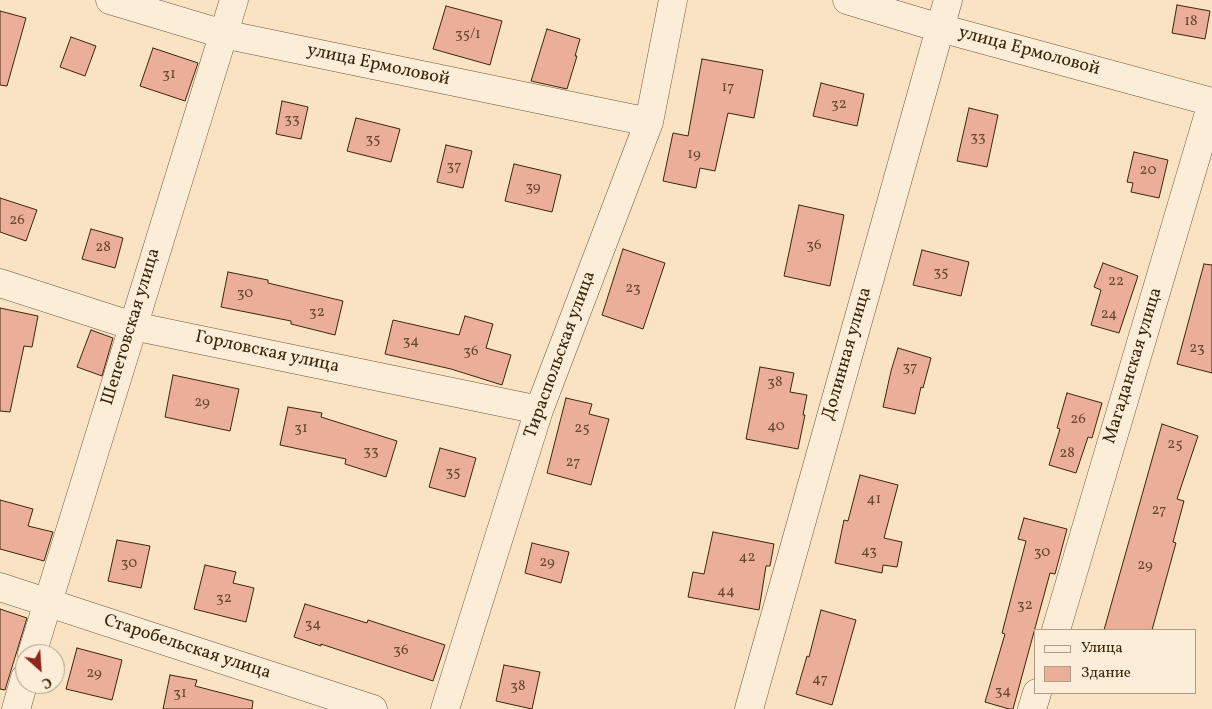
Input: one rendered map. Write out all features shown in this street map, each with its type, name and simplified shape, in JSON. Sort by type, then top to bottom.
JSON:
[{"type":"street","name":"улица Ермоловой","points":[[110,0],[222,34],[649,122]]},
{"type":"street","name":"Шепетовская улица","points":[[35,644],[234,0]]},
{"type":"street","name":"Тираспольская улица","points":[[445,709],[539,410],[649,122],[673,0]]},
{"type":"street","name":"улица Ермоловой","points":[[847,0],[940,28],[1212,102]]},
{"type":"street","name":"Долинная улица","points":[[749,709],[948,0]]},
{"type":"street","name":"Магаданская улица","points":[[1056,629],[1212,102]]},
{"type":"street","name":"Горловская улица","points":[[0,283],[133,326],[539,410]]},
{"type":"street","name":"Старобельская улица","points":[[0,587],[373,709]]},
{"type":"street","points":[[16,709],[20,694]]},
{"type":"street","points":[[1032,709],[1037,694]]},
{"type":"building","points":[[1177,5],[1210,11],[1205,39],[1172,33]]},
{"type":"building","points":[[446,6],[502,21],[490,65],[433,49]]},
{"type":"building","points":[[0,11],[26,18],[7,86],[0,85]]},
{"type":"building","points":[[547,29],[580,39],[567,89],[531,81]]},
{"type":"building","points":[[71,37],[96,46],[85,76],[60,67]]},
{"type":"building","points":[[153,48],[198,63],[185,101],[140,86]]},
{"type":"building","points":[[702,59],[763,70],[754,118],[728,113],[715,171],[700,168],[696,188],[663,181],[673,133],[688,136]]},
{"type":"building","points":[[821,83],[864,94],[857,126],[813,116]]},
{"type":"building","points":[[282,101],[308,107],[301,139],[276,134]]},
{"type":"building","points":[[969,108],[998,115],[987,167],[957,161]]},
{"type":"building","points":[[356,118],[400,129],[391,162],[347,151]]},
{"type":"building","points":[[446,145],[472,151],[463,188],[437,182]]},
{"type":"building","points":[[1134,152],[1168,160],[1159,198],[1131,192],[1133,183],[1127,182]]},
{"type":"building","points":[[514,164],[561,175],[552,212],[505,201]]},
{"type":"building","points":[[0,198],[37,210],[26,241],[0,232]]},
{"type":"building","points":[[799,205],[844,215],[830,286],[784,276]]},
{"type":"building","points":[[91,229],[123,238],[115,268],[82,259]]},
{"type":"building","points":[[623,249],[665,263],[643,329],[602,315]]},
{"type":"building","points":[[922,250],[969,262],[961,296],[913,285]]},
{"type":"building","points":[[1103,263],[1138,276],[1119,333],[1091,325],[1101,290],[1094,287]]},
{"type":"building","points":[[1204,264],[1212,265],[1212,373],[1177,364]]},
{"type":"building","points":[[228,272],[268,280],[268,283],[343,301],[335,335],[291,324],[291,321],[221,307]]},
{"type":"building","points":[[0,308],[38,316],[32,347],[24,346],[10,412],[0,411]]},
{"type":"building","points":[[465,316],[493,324],[486,348],[511,355],[502,385],[451,369],[385,354],[393,320],[459,335]]},
{"type":"building","points":[[91,330],[113,338],[102,376],[77,367]]},
{"type":"building","points":[[898,348],[931,358],[923,388],[921,387],[915,414],[883,407]]},
{"type":"building","points":[[760,367],[794,373],[790,392],[807,395],[798,449],[746,439]]},
{"type":"building","points":[[173,375],[239,389],[230,431],[165,417]]},
{"type":"building","points":[[1067,393],[1102,403],[1092,438],[1088,437],[1076,473],[1049,465],[1060,429],[1057,428]]},
{"type":"building","points":[[566,398],[592,404],[589,414],[609,419],[591,485],[547,473]]},
{"type":"building","points":[[288,407],[322,413],[321,417],[397,441],[386,477],[345,464],[346,459],[280,445]]},
{"type":"building","points":[[1162,424],[1198,436],[1177,499],[1184,501],[1173,542],[1176,543],[1152,629],[1104,629]]},
{"type":"building","points":[[440,448],[476,458],[465,497],[429,487]]},
{"type":"building","points":[[860,475],[898,485],[884,538],[902,542],[897,567],[883,565],[882,573],[835,563],[844,520],[848,521]]},
{"type":"building","points":[[0,500],[33,509],[28,526],[53,532],[44,561],[0,549]]},
{"type":"building","points":[[1024,518],[1067,529],[1055,574],[1050,573],[1013,709],[1009,709],[985,702],[1005,634],[1002,633],[1026,541],[1018,539]]},
{"type":"building","points":[[713,532],[774,544],[770,566],[766,566],[759,610],[688,597],[693,572],[704,574]]},
{"type":"building","points":[[117,540],[150,546],[141,588],[108,581]]},
{"type":"building","points":[[532,543],[569,552],[561,583],[525,573]]},
{"type":"building","points":[[205,565],[236,572],[233,583],[254,588],[246,622],[194,609]]},
{"type":"building","points":[[305,604],[367,623],[368,620],[445,645],[433,681],[294,637]]},
{"type":"building","points":[[0,609],[27,618],[19,644],[15,644],[15,657],[5,690],[0,689]]},
{"type":"building","points":[[821,610],[856,620],[832,705],[796,694],[807,656],[809,657]]},
{"type":"building","points":[[77,648],[122,660],[112,700],[66,689]]},
{"type":"building","points":[[504,665],[540,672],[532,709],[496,701]]},
{"type":"building","points":[[170,675],[197,680],[195,686],[253,701],[252,709],[163,709]]}]
